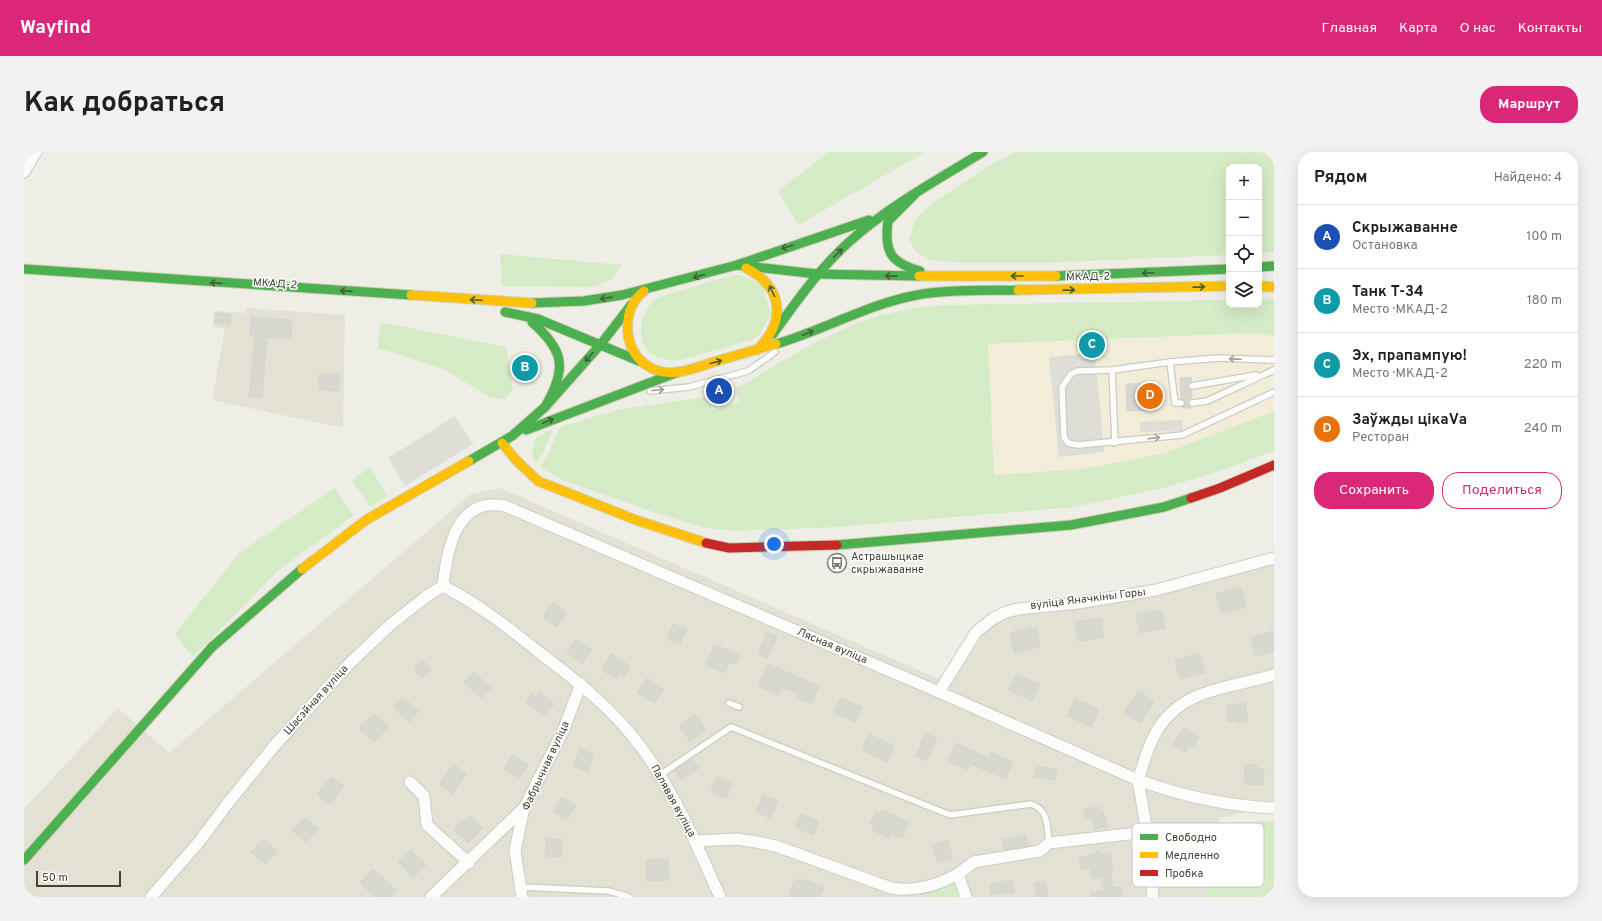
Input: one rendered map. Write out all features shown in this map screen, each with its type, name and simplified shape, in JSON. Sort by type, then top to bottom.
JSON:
[{"type":"main road","points":[[512,436],[620,393],[678,372],[757,350],[770,338],[817,274],[849,242],[890,211],[983,152]]},
{"type":"main road","points":[[914,195],[888,221],[887,244],[892,258],[900,266],[909,269],[958,277]]},
{"type":"main road","points":[[24,269],[535,303],[584,301],[644,291],[737,265],[849,228],[890,211]]},
{"type":"main road","points":[[737,265],[817,274],[958,277],[1098,275],[1226,268]]},
{"type":"main road","points":[[737,265],[755,271],[769,284],[777,301],[777,320],[770,338]]},
{"type":"main road","points":[[1262,267],[1274,266]]},
{"type":"main road","name":"МКАД-2","points":[[757,350],[793,339],[870,308],[917,295],[947,292],[1226,286]]},
{"type":"main road","points":[[1262,286],[1274,286]]},
{"type":"main road","points":[[24,860],[68,812],[212,647],[286,581],[366,520],[512,436],[546,407],[601,344],[631,305],[644,291]]},
{"type":"main road","points":[[631,305],[628,321],[628,334],[631,346],[639,361]]},
{"type":"main road","points":[[493,310],[523,314],[601,344],[663,371],[678,372]]},
{"type":"main road","points":[[523,314],[549,335],[558,350],[562,367],[560,381],[546,407]]},
{"type":"main road","points":[[523,441],[530,429]]},
{"type":"main road","points":[[502,443],[538,481],[636,520],[708,543],[729,548],[835,545],[1072,525],[1164,507],[1220,488],[1274,465]]},
{"type":"main road","points":[[521,454],[526,470]]},
{"type":"street","points":[[24,172],[36,152]]},
{"type":"street","name":"Лясная вуліца","points":[[443,586],[448,549],[460,523],[475,508],[490,504],[505,506],[939,692],[1138,780]]},
{"type":"street","name":"вуліца Яначкіны Горы","points":[[939,692],[976,632],[994,618],[1006,612],[1018,609],[1078,603],[1156,590],[1274,558]]},
{"type":"street","name":"Палявая вуліца","points":[[443,586],[470,601],[581,684],[623,724],[660,774],[678,805],[695,841],[717,839],[756,842],[776,846],[891,888],[901,890],[936,884],[958,874]]},
{"type":"street","name":"Шасэйная вуліца","points":[[151,897],[199,842],[228,803],[275,745],[351,662],[390,625],[427,596],[443,586]]},
{"type":"street","points":[[1145,823],[1138,780],[1154,736],[1166,718],[1179,705],[1205,692],[1274,675]]},
{"type":"street","name":"Фабрычная вуліца","points":[[521,892],[515,861],[515,850],[524,808],[563,731],[581,684]]},
{"type":"street","points":[[1138,780],[1159,788],[1214,801],[1252,807],[1274,808]]},
{"type":"street","points":[[410,782],[424,796],[427,825],[469,863]]},
{"type":"street","points":[[431,897],[469,863],[524,808]]},
{"type":"street","points":[[966,897],[958,874],[974,862],[1040,851],[1049,844],[1132,834]]},
{"type":"street","points":[[695,841],[720,897]]},
{"type":"street","points":[[1152,887],[1153,897]]},
{"type":"lane","points":[[620,393],[689,387],[748,371],[793,339]]},
{"type":"lane","points":[[1274,360],[1219,358],[1170,362],[1112,370],[1077,371],[1070,374],[1062,387],[1064,437],[1068,443],[1078,445],[1115,443],[1182,435],[1274,392]]},
{"type":"lane","points":[[1170,362],[1175,403],[1181,403]]},
{"type":"lane","points":[[1112,370],[1115,443]]},
{"type":"lane","points":[[1192,402],[1207,401],[1274,370]]},
{"type":"lane","points":[[1192,386],[1264,374]]},
{"type":"lane","points":[[1173,386],[1180,387]]},
{"type":"lane","points":[[729,703],[739,707]]},
{"type":"lane","points":[[660,774],[731,727],[950,815],[1031,804],[1038,806],[1046,816],[1049,844]]},
{"type":"lane","points":[[521,892],[609,891],[629,897]]},
{"type":"shaded area","points":[[246,308],[345,315],[343,428],[212,400],[225,328],[213,327],[214,311],[245,313]]},
{"type":"shaded area","points":[[1252,333],[1274,336],[1274,411],[1166,453],[1083,469],[994,475],[988,344]]},
{"type":"shaded area","points":[[1095,353],[1104,452],[1059,457],[1049,357]]},
{"type":"shaded area","points":[[455,416],[473,444],[405,486],[388,458]]},
{"type":"shaded area","points":[[1182,420],[1183,431],[1140,432],[1140,422]]},
{"type":"shaded area","points":[[500,488],[939,679],[974,627],[1001,609],[1021,603],[1148,587],[1274,554],[1274,814],[1247,812],[1218,818],[1220,823],[1132,823],[1132,887],[1242,887],[1245,897],[24,897],[24,809],[118,708],[169,753],[471,494]]},
{"type":"green space","points":[[829,152],[925,152],[798,225],[778,191]]},
{"type":"green space","points":[[1016,152],[1274,152],[1274,252],[1262,253],[1262,164],[1226,164],[1226,255],[1040,263],[962,263],[931,260],[917,253],[909,240],[916,218],[933,203],[989,166]]},
{"type":"green space","points":[[500,254],[622,265],[611,280],[592,287],[502,286]]},
{"type":"green space","points":[[734,275],[741,275],[762,285],[771,314],[761,333],[754,339],[681,360],[660,358],[649,351],[641,336],[641,327],[643,318],[652,302],[659,297]]},
{"type":"green space","points":[[1274,299],[1274,336],[1252,333],[988,344],[994,475],[1083,469],[1166,453],[1274,411],[1274,451],[1216,472],[1163,488],[1074,507],[839,527],[734,531],[705,528],[656,513],[565,481],[540,467],[546,459],[560,427],[621,409],[707,397],[713,410],[740,402],[736,389],[775,365],[839,331],[883,315],[910,309],[944,305],[1226,300],[1226,308],[1262,308],[1262,300]]},
{"type":"green space","points":[[380,322],[506,347],[513,389],[504,400],[490,397],[443,369],[378,348]]},
{"type":"green space","points":[[553,429],[541,457],[535,463],[532,453],[536,437]]},
{"type":"green space","points":[[370,467],[387,496],[370,507],[352,480]]},
{"type":"green space","points":[[335,488],[353,516],[280,569],[193,657],[175,634],[239,553]]},
{"type":"green space","points":[[1274,821],[1274,897],[1207,897],[1208,887],[1264,887],[1264,823],[1230,823]]},
{"type":"green space","points":[[950,882],[957,886],[960,897],[930,897],[932,890],[940,885]]},
{"type":"building","points":[[216,313],[231,314],[230,324],[215,323]]},
{"type":"building","points":[[251,317],[292,320],[291,339],[267,337],[262,398],[249,397],[255,336],[250,336]]},
{"type":"building","points":[[319,374],[340,374],[339,391],[319,390]]},
{"type":"building","points":[[1191,377],[1192,382],[1188,386],[1192,390],[1192,399],[1188,403],[1192,408],[1181,408],[1185,403],[1181,399],[1180,378]]},
{"type":"building","points":[[1156,383],[1157,410],[1127,411],[1126,384]]},
{"type":"building","points":[[1241,587],[1246,607],[1221,614],[1216,594]]},
{"type":"building","points":[[554,602],[567,613],[556,627],[543,616]]},
{"type":"building","points":[[1161,610],[1165,628],[1140,633],[1136,614]]},
{"type":"building","points":[[1101,618],[1104,638],[1078,641],[1075,622]]},
{"type":"building","points":[[673,624],[686,629],[680,644],[667,639]]},
{"type":"building","points":[[1036,627],[1040,647],[1014,653],[1010,633]]},
{"type":"building","points":[[1274,631],[1274,651],[1256,656],[1251,637]]},
{"type":"building","points":[[767,632],[777,636],[768,658],[758,654]]},
{"type":"building","points":[[576,639],[592,650],[582,664],[567,652]]},
{"type":"building","points":[[714,645],[740,655],[736,664],[729,662],[725,673],[706,665]]},
{"type":"building","points":[[1199,653],[1205,672],[1180,679],[1175,661]]},
{"type":"building","points":[[611,654],[630,666],[624,676],[620,673],[617,679],[602,670]]},
{"type":"building","points":[[422,660],[432,669],[423,678],[413,669]]},
{"type":"building","points":[[768,664],[819,686],[812,704],[797,698],[799,694],[781,687],[778,695],[758,686]]},
{"type":"building","points":[[474,672],[491,688],[481,698],[464,682]]},
{"type":"building","points":[[1016,674],[1040,684],[1033,701],[1009,690]]},
{"type":"building","points":[[647,678],[664,690],[655,703],[637,692]]},
{"type":"building","points":[[1138,691],[1154,701],[1140,723],[1124,712]]},
{"type":"building","points":[[540,692],[554,704],[545,716],[526,702],[532,694],[536,697]]},
{"type":"building","points":[[402,697],[419,711],[409,722],[393,707]]},
{"type":"building","points":[[840,698],[862,707],[856,722],[834,713]]},
{"type":"building","points":[[1075,698],[1099,709],[1091,726],[1067,716]]},
{"type":"building","points":[[1245,703],[1248,721],[1237,723],[1236,720],[1228,722],[1226,706]]},
{"type":"building","points":[[374,713],[389,727],[374,742],[359,728]]},
{"type":"building","points":[[695,715],[706,729],[690,741],[679,726]]},
{"type":"building","points":[[1184,728],[1199,737],[1193,747],[1189,744],[1185,752],[1173,745]]},
{"type":"building","points":[[925,733],[937,738],[927,761],[916,756]]},
{"type":"building","points":[[869,734],[894,746],[887,762],[862,750]]},
{"type":"building","points":[[956,743],[989,758],[991,752],[1013,762],[1006,779],[971,764],[968,770],[948,761]]},
{"type":"building","points":[[580,749],[594,754],[588,772],[573,766]]},
{"type":"building","points":[[512,755],[528,765],[520,778],[504,769]]},
{"type":"building","points":[[692,759],[699,768],[681,780],[675,770]]},
{"type":"building","points":[[454,764],[466,774],[452,794],[439,784]]},
{"type":"building","points":[[1245,764],[1257,765],[1257,768],[1264,769],[1263,785],[1244,784]]},
{"type":"building","points":[[1037,767],[1057,769],[1055,780],[1034,777]]},
{"type":"building","points":[[331,777],[344,786],[330,805],[317,795]]},
{"type":"building","points":[[717,777],[732,783],[726,799],[711,792]]},
{"type":"building","points":[[763,794],[778,801],[771,818],[756,812]]},
{"type":"building","points":[[562,797],[576,806],[566,820],[553,812]]},
{"type":"building","points":[[1100,807],[1100,811],[1103,810],[1104,816],[1106,816],[1108,827],[1094,829],[1093,818],[1086,819],[1084,809]]},
{"type":"building","points":[[882,810],[909,822],[902,838],[891,833],[889,838],[872,830],[874,826],[870,824],[876,812],[880,814]]},
{"type":"building","points":[[801,814],[819,821],[813,835],[795,827]]},
{"type":"building","points":[[470,816],[483,828],[468,843],[453,829],[462,820],[464,822]]},
{"type":"building","points":[[305,817],[319,829],[306,842],[292,830]]},
{"type":"building","points":[[1026,835],[1028,846],[1004,850],[1002,840]]},
{"type":"building","points":[[546,838],[562,840],[561,857],[545,856]]},
{"type":"building","points":[[264,839],[277,851],[265,864],[251,852]]},
{"type":"building","points":[[947,840],[953,858],[938,863],[932,845]]},
{"type":"building","points":[[1097,849],[1101,854],[1110,853],[1113,871],[1111,873],[1113,888],[1121,887],[1123,897],[1091,897],[1091,892],[1104,890],[1102,877],[1092,879],[1090,867],[1081,869],[1079,857],[1094,855]]},
{"type":"building","points":[[411,850],[426,865],[413,877],[398,862]]},
{"type":"building","points":[[668,859],[669,880],[647,881],[646,861]]},
{"type":"building","points":[[373,869],[397,891],[391,897],[375,897],[360,883]]},
{"type":"building","points":[[795,879],[802,882],[803,879],[824,887],[820,897],[788,897]]},
{"type":"building","points":[[1012,880],[1014,892],[991,895],[990,884]]},
{"type":"building","points":[[1045,881],[1048,897],[1037,897],[1034,882]]},
{"type":"traffic: fast","points":[[773,334],[799,298],[828,263],[849,242],[897,205],[983,152]]},
{"type":"traffic: fast","points":[[914,195],[888,221],[887,240],[888,248],[896,260],[910,268],[920,271]]},
{"type":"traffic: fast","points":[[737,265],[869,220]]},
{"type":"traffic: fast","points":[[532,303],[584,301],[622,295],[737,265],[817,274],[919,276]]},
{"type":"traffic: fast","points":[[1262,267],[1274,266]]},
{"type":"traffic: fast","points":[[24,269],[411,295]]},
{"type":"traffic: fast","points":[[1056,276],[1226,269]]},
{"type":"traffic: fast","points":[[776,344],[811,332],[881,304],[899,299],[929,293],[955,291],[1018,290]]},
{"type":"traffic: fast","points":[[469,461],[512,436],[545,407],[601,344],[631,305]]},
{"type":"traffic: fast","points":[[505,312],[538,319],[639,361]]},
{"type":"traffic: fast","points":[[532,322],[551,342],[559,361],[557,382],[545,407]]},
{"type":"traffic: fast","points":[[526,430],[678,372]]},
{"type":"traffic: fast","points":[[837,545],[1071,525],[1164,507],[1191,498]]},
{"type":"traffic: fast","points":[[24,860],[212,647],[302,569]]},
{"type":"traffic: slow","points":[[746,268],[768,285],[774,295],[777,305],[773,328],[767,339],[757,350]]},
{"type":"traffic: slow","points":[[919,276],[1056,276]]},
{"type":"traffic: slow","points":[[1018,290],[1226,286]]},
{"type":"traffic: slow","points":[[1262,286],[1274,287]]},
{"type":"traffic: slow","points":[[644,291],[635,300],[630,310],[628,316],[628,335],[634,352],[639,359],[652,369],[670,373],[684,371],[776,344]]},
{"type":"traffic: slow","points":[[411,295],[532,303]]},
{"type":"traffic: slow","points":[[502,443],[515,459],[538,481],[636,520],[706,543]]},
{"type":"traffic: slow","points":[[302,569],[366,520],[469,461]]},
{"type":"traffic: jam","points":[[1191,498],[1220,488],[1274,465]]},
{"type":"traffic: jam","points":[[706,543],[729,548],[837,545]]},
{"type":"place","name":"Эх, прапампую!","points":[[1092,345]]},
{"type":"place","name":"Танк Т-34","points":[[525,368]]},
{"type":"place","name":"Скрыжаванне","points":[[719,391]]},
{"type":"place","name":"Заўжды цікаVа","points":[[1150,396]]},
{"type":"place","name":"Астрашыцкае скрыжаванне","points":[[837,563]]}]
